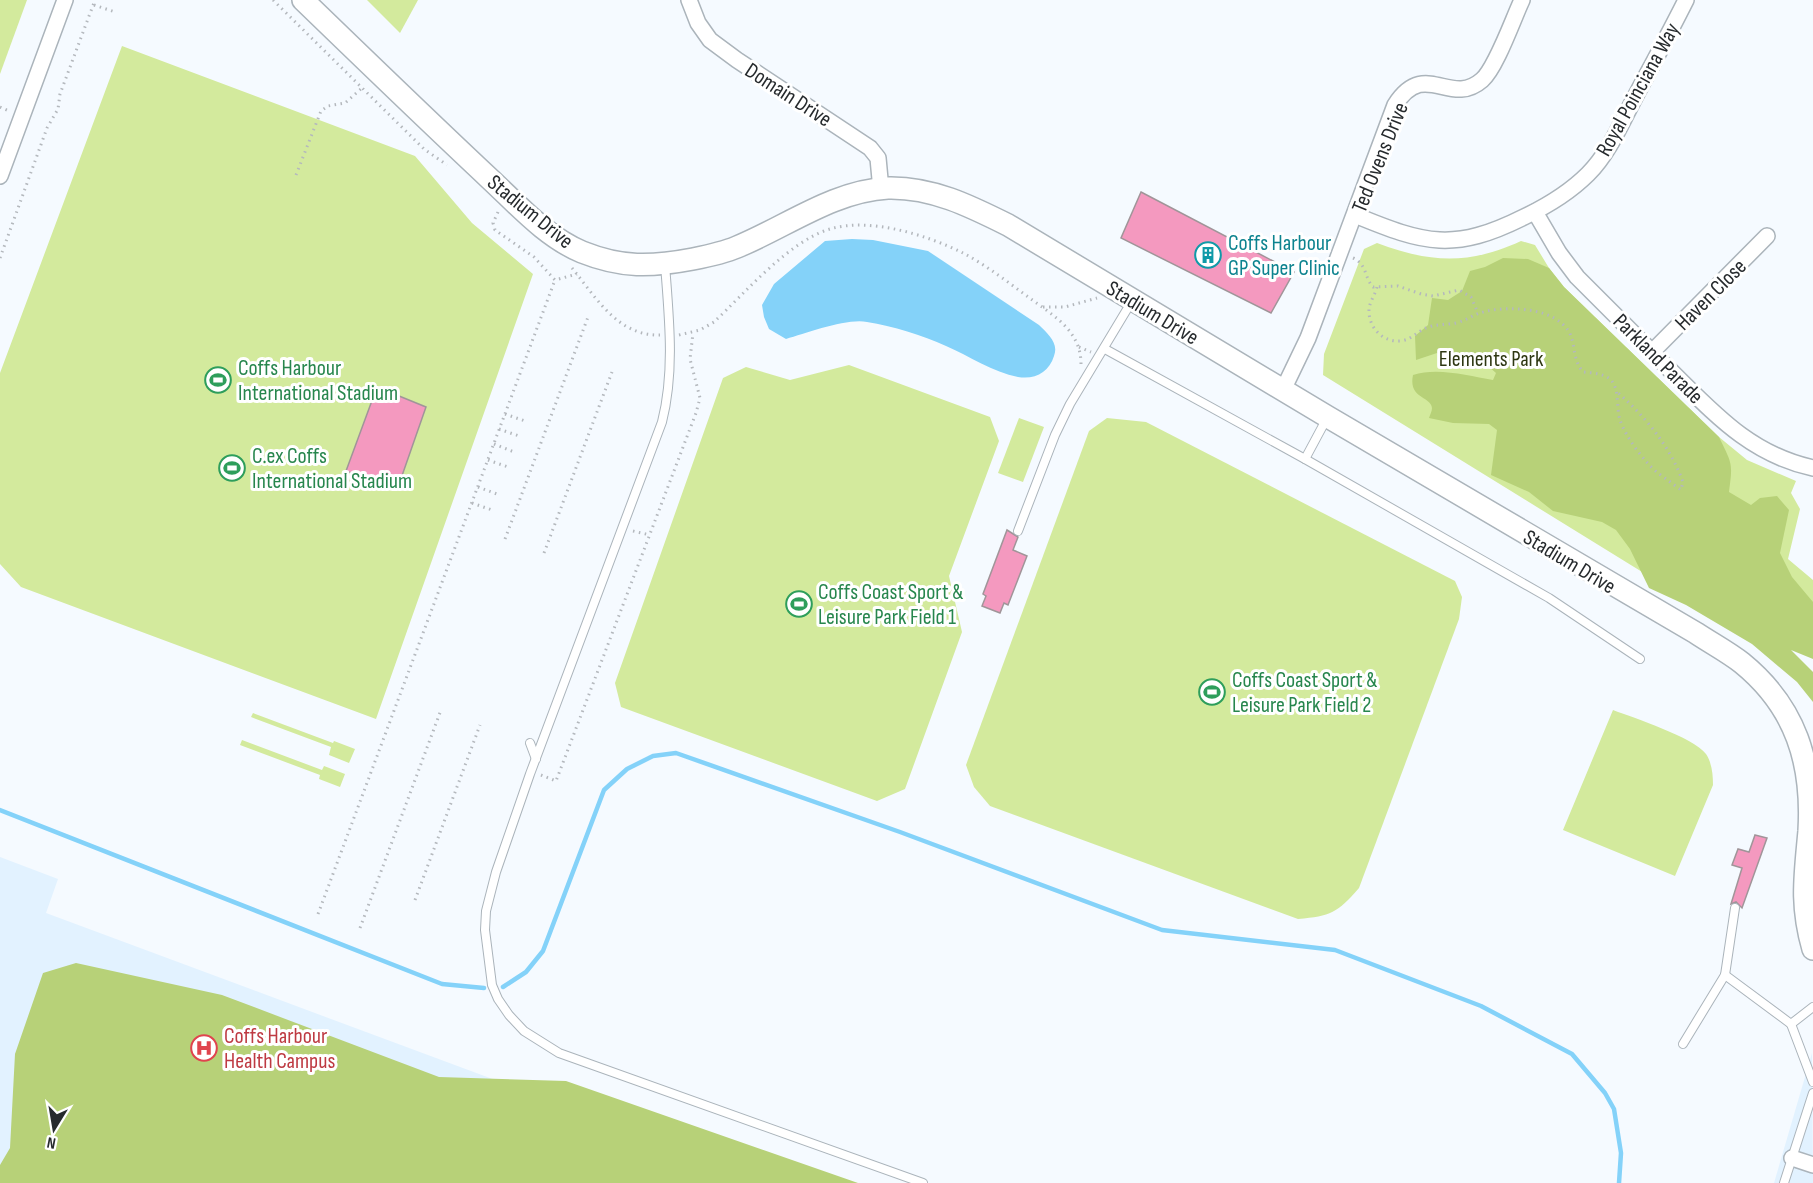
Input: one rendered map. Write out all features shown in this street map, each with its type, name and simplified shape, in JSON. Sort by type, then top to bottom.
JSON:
[{"type":"main road","name":"Stadium Drive","points":[[303,0],[449,141],[559,239],[588,254],[626,265],[652,266],[711,255],[736,248],[813,210],[851,195],[881,190],[929,192],[959,201],[1008,225],[1328,417],[1696,633],[1740,662],[1775,695],[1803,747],[1810,779],[1810,823],[1803,891],[1806,920],[1813,949]]},
{"type":"street","points":[[0,176],[65,0]]},
{"type":"street","name":"Domain Drive","points":[[689,0],[698,23],[710,40],[870,148],[878,158],[881,190]]},
{"type":"street","name":"Ted Ovens Drive","points":[[1283,390],[1308,338],[1395,105],[1407,91],[1424,82],[1453,90],[1469,88],[1484,79],[1522,0]]},
{"type":"street","name":"Royal Poinciana Way","points":[[1355,215],[1416,236],[1446,241],[1481,236],[1535,212],[1578,183],[1601,158],[1615,136],[1686,0]]},
{"type":"street","name":"Parkland Parade","points":[[1535,212],[1559,253],[1577,277],[1714,414],[1751,444],[1781,459],[1813,468]]},
{"type":"street","name":"Haven Close","points":[[1652,352],[1767,236]]},
{"type":"street","points":[[1792,1158],[1813,1165]]},
{"type":"lane","points":[[665,264],[670,368],[668,400],[662,422],[496,872],[486,911],[485,930],[492,985],[509,1015],[524,1031],[559,1053],[923,1183]]},
{"type":"lane","points":[[1018,531],[1065,414],[1133,300]]},
{"type":"lane","points":[[1105,349],[1550,598],[1640,659]]},
{"type":"lane","points":[[1305,459],[1328,417]]},
{"type":"lane","points":[[530,743],[536,759]]},
{"type":"lane","points":[[1683,1044],[1725,975],[1735,908]]},
{"type":"lane","points":[[1725,975],[1791,1024],[1813,1082]]},
{"type":"lane","points":[[1791,1024],[1813,1007]]},
{"type":"lane","points":[[1784,1183],[1813,1093]]},
{"type":"path","points":[[0,258],[47,128],[58,109],[60,94],[95,0]]},
{"type":"path","points":[[93,5],[115,12]]},
{"type":"path","points":[[296,175],[321,111],[328,106],[345,103],[362,88]]},
{"type":"path","points":[[500,210],[493,221],[495,230],[534,257],[555,280]]},
{"type":"path","points":[[680,335],[693,333],[714,322],[798,245],[830,229],[854,225],[902,231],[954,249],[978,262],[1066,326],[1076,338],[1081,353],[1079,374]]},
{"type":"path","points":[[1353,258],[1364,267],[1371,285],[1398,286],[1419,294],[1433,296],[1459,290],[1471,297],[1478,314]]},
{"type":"path","points":[[555,280],[577,274]]},
{"type":"path","points":[[318,914],[555,280]]},
{"type":"path","points":[[1042,307],[1065,307],[1092,300],[1099,297],[1108,285]]},
{"type":"path","points":[[1377,287],[1370,304],[1370,319],[1375,330],[1393,341],[1408,339],[1426,328],[1456,323],[1478,314],[1523,309],[1557,319],[1571,333],[1575,362],[1583,372],[1598,374],[1610,379],[1616,391],[1619,418],[1629,438],[1654,469],[1680,490],[1683,482],[1680,472],[1664,443],[1633,406],[1616,391]]},
{"type":"path","points":[[505,539],[588,317]]},
{"type":"path","points":[[539,775],[556,781],[699,402],[690,359],[693,333]]},
{"type":"path","points":[[544,554],[612,372]]},
{"type":"path","points":[[505,414],[525,421]]},
{"type":"path","points":[[499,429],[519,436]]},
{"type":"path","points":[[494,444],[513,452]]},
{"type":"path","points":[[488,460],[508,467]]},
{"type":"path","points":[[478,487],[497,494]]},
{"type":"path","points":[[472,503],[492,510]]},
{"type":"path","points":[[631,530],[650,535]]},
{"type":"path","points":[[360,928],[441,710]]},
{"type":"path","points":[[415,900],[480,725]]},
{"type":"shaded area","name":"Coffs Harbour Health Campus","points":[[0,857],[58,879],[46,913],[772,1183],[0,1183]]},
{"type":"shaded area","points":[[1812,1053],[1813,1183],[1774,1183]]},
{"type":"green space","points":[[0,0],[27,0],[0,74]]},
{"type":"green space","points":[[367,0],[418,0],[400,33]]},
{"type":"green space","name":"C.ex Coffs International Stadium","points":[[122,46],[415,156],[472,223],[533,274],[376,719],[21,587],[0,564],[0,373]]},
{"type":"green space","name":"Elements Park","points":[[1521,241],[1535,245],[1564,287],[1719,437],[1747,460],[1796,481],[1791,493],[1800,509],[1788,559],[1813,580],[1813,638],[1660,583],[1323,375],[1324,354],[1364,249],[1377,243],[1415,254],[1449,258],[1484,254]]},
{"type":"green space","name":"Elements Park","points":[[1503,258],[1528,259],[1549,268],[1564,287],[1719,437],[1730,463],[1729,492],[1751,505],[1760,498],[1777,496],[1789,510],[1780,553],[1792,577],[1813,602],[1813,659],[1791,650],[1813,672],[1813,702],[1797,682],[1752,644],[1686,605],[1649,588],[1630,549],[1616,530],[1602,522],[1553,511],[1529,492],[1491,475],[1497,430],[1489,424],[1453,423],[1429,418],[1431,404],[1414,389],[1413,375],[1443,372],[1493,380],[1496,373],[1487,365],[1454,363],[1437,353],[1416,360],[1415,336],[1428,325],[1432,298],[1448,300],[1462,291],[1470,271]]},
{"type":"green space","name":"Coffs Coast Sport & Leisure Park Field 1","points":[[849,365],[990,417],[999,441],[949,576],[962,632],[905,789],[877,801],[621,707],[615,683],[723,378],[746,367],[790,380]]},
{"type":"green space","points":[[1019,418],[1044,427],[1023,482],[998,473]]},
{"type":"green space","name":"Coffs Coast Sport & Leisure Park Field 2","points":[[1107,418],[1146,422],[1455,581],[1462,597],[1459,619],[1359,888],[1333,912],[1298,919],[990,806],[974,787],[966,765],[1089,431]]},
{"type":"green space","points":[[1613,710],[1689,741],[1706,754],[1710,761],[1713,785],[1675,876],[1563,830]]},
{"type":"green space","points":[[253,713],[355,749],[349,763],[329,755],[331,747],[251,717]]},
{"type":"green space","points":[[242,740],[322,770],[324,766],[345,774],[340,787],[319,779],[320,775],[240,745]]},
{"type":"green space","name":"Coffs Harbour Health Campus","points":[[76,963],[222,995],[439,1077],[566,1081],[858,1183],[0,1183],[0,1165],[10,1148],[15,1054],[43,973]]},
{"type":"water","points":[[873,240],[928,251],[1039,325],[1054,343],[1055,351],[1052,362],[1040,374],[1024,378],[990,368],[927,338],[877,324],[849,322],[786,339],[769,329],[762,305],[774,284],[825,241]]},
{"type":"building","name":"Coffs Harbour GP Super Clinic","points":[[1141,192],[1294,272],[1271,313],[1121,238]]},
{"type":"building","points":[[377,387],[426,407],[397,490],[346,471]]},
{"type":"building","points":[[1007,530],[1018,537],[1013,550],[1027,556],[1008,605],[1004,603],[1000,613],[982,606],[986,596],[983,594]]},
{"type":"building","points":[[1755,835],[1767,838],[1742,908],[1736,902],[1731,904],[1742,868],[1732,865],[1738,849],[1749,852]]},
{"type":"waterway","points":[[503,987],[526,972],[543,951],[604,790],[627,769],[653,756],[676,753],[900,832],[1162,930],[1335,950],[1481,1006],[1572,1054],[1605,1093],[1614,1109],[1621,1153],[1619,1183]]},
{"type":"waterway","points":[[0,810],[442,984],[484,988]]},
{"type":"place","name":"Coffs Harbour GP Super Clinic","points":[[1208,255]]},
{"type":"place","name":"Coffs Harbour International Stadium","points":[[218,380]]},
{"type":"place","name":"C.ex Coffs International Stadium","points":[[232,468]]},
{"type":"place","name":"Coffs Coast Sport & Leisure Park Field 1","points":[[799,604]]},
{"type":"place","name":"Coffs Coast Sport & Leisure Park Field 2","points":[[1212,692]]},
{"type":"place","name":"Coffs Harbour Health Campus","points":[[204,1048]]}]
